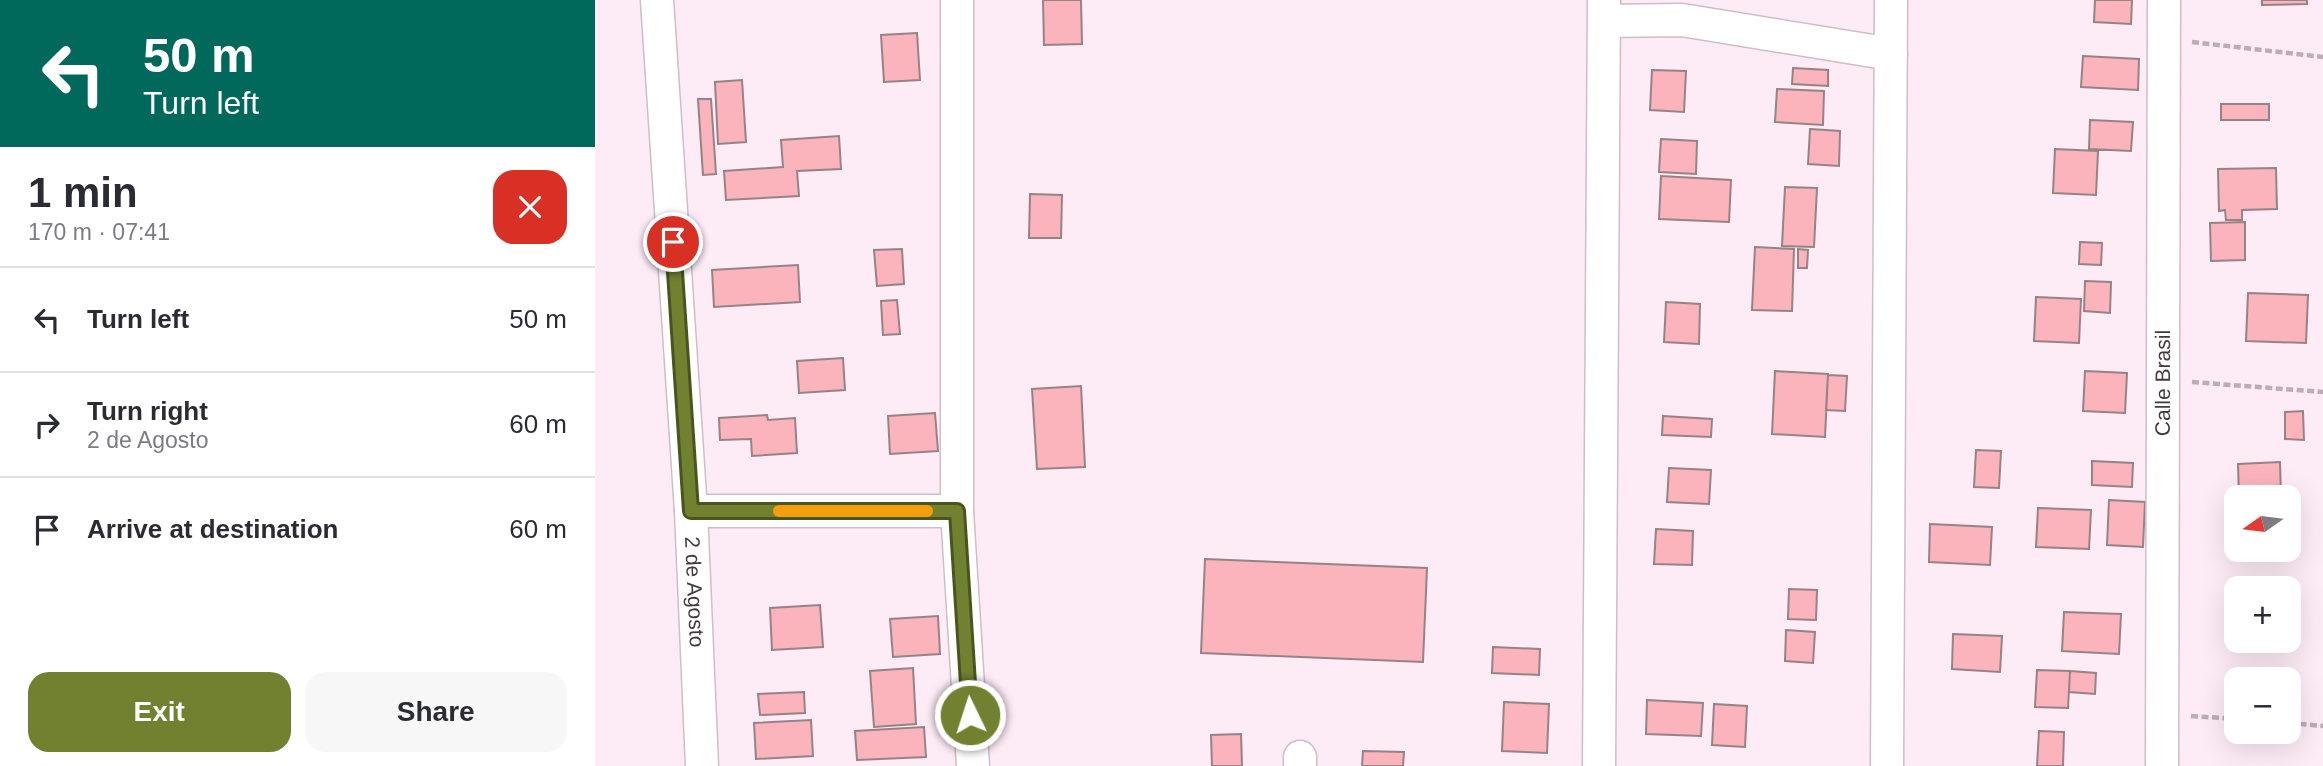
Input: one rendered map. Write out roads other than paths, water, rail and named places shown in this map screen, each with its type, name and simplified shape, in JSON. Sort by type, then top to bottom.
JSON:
[{"type":"street","name":"2 de Agosto","points":[[657,0],[691,511],[702,766]]},
{"type":"street","points":[[957,0],[957,511],[973,766]]},
{"type":"street","points":[[1887,766],[1891,0]]},
{"type":"street","name":"Calle Brasil","points":[[2162,766],[2164,0]]},
{"type":"street","points":[[1599,766],[1604,10],[1891,54]]},
{"type":"street","points":[[691,511],[957,511]]}]
